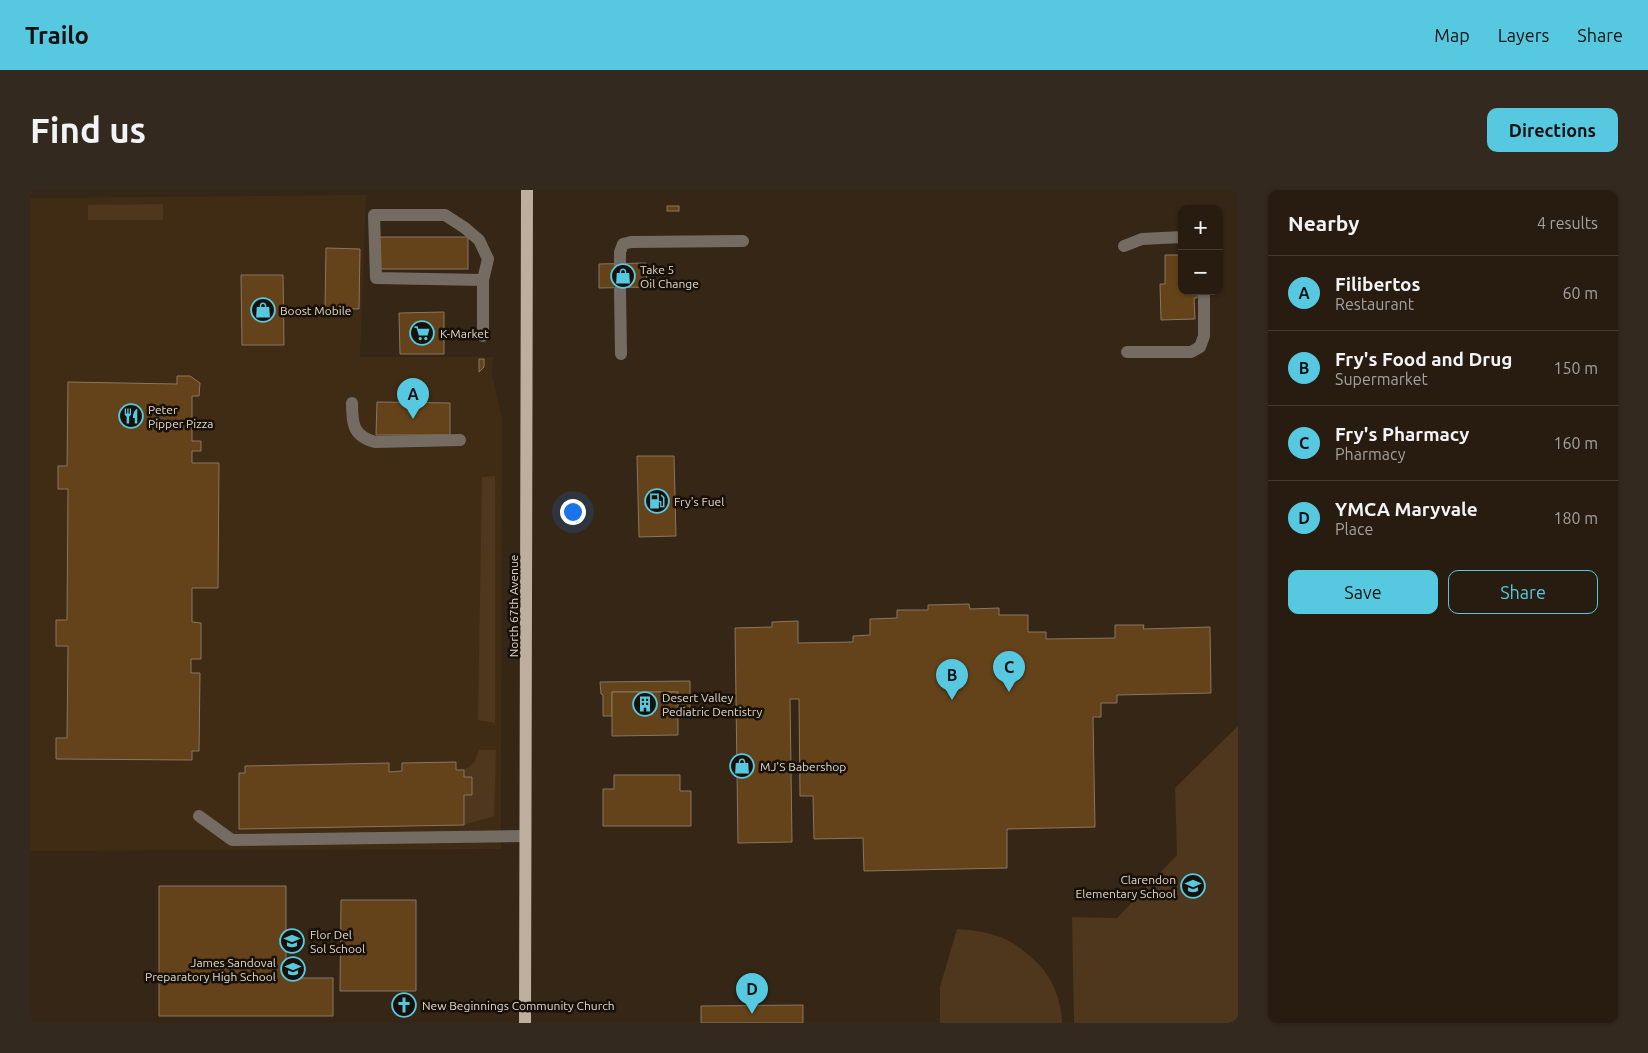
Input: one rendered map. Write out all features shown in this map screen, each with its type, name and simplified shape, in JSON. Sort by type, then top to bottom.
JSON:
[{"type":"main road","name":"North 67th Avenue","points":[[525,1023],[527,190]]},
{"type":"lane","points":[[483,280],[376,278],[374,215],[445,215],[466,228],[478,240],[488,259],[483,280],[483,336]]},
{"type":"lane","points":[[1124,246],[1142,239],[1178,237]]},
{"type":"lane","points":[[620,267],[620,252],[623,244],[631,242],[743,241]]},
{"type":"lane","points":[[620,290],[620,354]]},
{"type":"lane","points":[[1127,352],[1191,352],[1200,347],[1204,336],[1204,295]]},
{"type":"lane","points":[[352,403],[352,418],[356,431],[364,439],[375,442],[460,440]]},
{"type":"lane","points":[[199,816],[232,840],[525,836]]},
{"type":"shaded area","points":[[366,195],[360,357],[493,357],[492,374],[502,419],[501,849],[30,851],[30,198]]},
{"type":"shaded area","points":[[163,204],[163,220],[88,220],[88,205]]},
{"type":"shaded area","points":[[495,476],[495,723],[478,720],[482,477]]},
{"type":"shaded area","name":"Clarendon Elementary School","points":[[1238,726],[1238,1023],[1074,1023],[1072,917],[1117,918],[1177,855],[1175,788]]},
{"type":"shaded area","points":[[479,750],[496,750],[494,816],[464,825],[464,795],[472,794],[472,777],[464,777],[464,770],[474,763]]},
{"type":"shaded area","points":[[957,929],[997,936],[1010,941],[1029,955],[1044,971],[1055,990],[1059,1000],[1062,1023],[940,1023],[940,987]]},
{"type":"building","points":[[667,206],[679,206],[679,211],[667,211]]},
{"type":"building","points":[[378,237],[468,237],[468,269],[378,269]]},
{"type":"building","points":[[326,248],[360,249],[359,309],[325,308]]},
{"type":"building","points":[[1165,255],[1178,255],[1178,295],[1197,295],[1197,298],[1194,298],[1195,319],[1161,320],[1160,284],[1165,284]]},
{"type":"building","name":"Take 5 Oil Change","points":[[646,263],[647,287],[599,288],[599,264]]},
{"type":"building","name":"Boost Mobile","points":[[241,275],[283,275],[284,345],[242,345]]},
{"type":"building","name":"K-Market","points":[[444,312],[444,354],[400,354],[399,313]]},
{"type":"building","points":[[479,359],[484,359],[484,367],[479,372]]},
{"type":"building","points":[[177,376],[190,376],[200,383],[199,396],[192,396],[192,441],[201,441],[201,451],[192,451],[192,463],[219,463],[218,588],[192,588],[192,622],[201,623],[201,659],[191,659],[191,673],[200,673],[199,751],[192,751],[192,760],[56,759],[56,738],[67,738],[68,646],[56,646],[56,620],[67,620],[68,489],[58,489],[58,466],[67,466],[68,382],[177,384]]},
{"type":"building","points":[[377,402],[450,403],[450,435],[376,435]]},
{"type":"building","points":[[637,456],[674,456],[676,536],[639,537]]},
{"type":"building","points":[[969,604],[970,609],[999,608],[999,615],[1028,615],[1028,632],[1046,632],[1046,639],[1115,638],[1115,625],[1144,625],[1143,629],[1210,627],[1211,693],[1117,695],[1117,703],[1101,703],[1101,717],[1093,717],[1095,827],[1007,829],[1007,868],[864,871],[863,838],[814,839],[813,796],[800,796],[799,699],[790,699],[792,842],[738,843],[735,628],[772,627],[772,622],[798,621],[798,643],[853,642],[853,636],[870,635],[870,619],[897,618],[897,610],[928,610],[928,605]]},
{"type":"building","points":[[690,681],[690,717],[678,717],[678,692],[612,692],[612,716],[603,716],[603,695],[601,694],[600,682]]},
{"type":"building","name":"Desert Valley Pediatric Dentistry","points":[[612,692],[678,692],[678,735],[612,736]]},
{"type":"building","points":[[456,762],[456,770],[464,770],[464,777],[472,777],[472,795],[464,795],[464,825],[239,829],[239,773],[245,773],[245,766],[389,763],[389,772],[402,771],[402,763]]},
{"type":"building","points":[[614,775],[680,775],[680,791],[691,791],[691,826],[603,826],[603,789],[614,789]]},
{"type":"building","points":[[159,886],[286,886],[286,978],[333,978],[333,1016],[159,1016]]},
{"type":"building","points":[[341,900],[416,900],[416,991],[340,991]]},
{"type":"building","points":[[803,1005],[803,1023],[701,1023],[701,1006]]},
{"type":"tunnel","points":[[620,267],[620,290]]},
{"type":"place","name":"Take 5 Oil Change","points":[[623,276]]},
{"type":"place","name":"Boost Mobile","points":[[263,310]]},
{"type":"place","name":"K-Market","points":[[422,333]]},
{"type":"place","name":"Peter Pipper Pizza","points":[[131,416]]},
{"type":"place","name":"Filibertos","points":[[413,419]]},
{"type":"place","name":"Fry's Fuel","points":[[657,501]]},
{"type":"place","name":"Fry's Pharmacy","points":[[1009,692]]},
{"type":"place","name":"Fry's Food and Drug","points":[[952,700]]},
{"type":"place","name":"Desert Valley Pediatric Dentistry","points":[[645,704]]},
{"type":"place","name":"MJ'S Babershop","points":[[742,766]]},
{"type":"place","name":"Clarendon Elementary School","points":[[1193,886]]},
{"type":"place","name":"Flor Del Sol School","points":[[292,941]]},
{"type":"place","name":"James Sandoval Preparatory High School","points":[[293,969]]},
{"type":"place","name":"New Beginnings Community Church","points":[[404,1005]]},
{"type":"place","name":"YMCA Maryvale","points":[[752,1014]]}]
